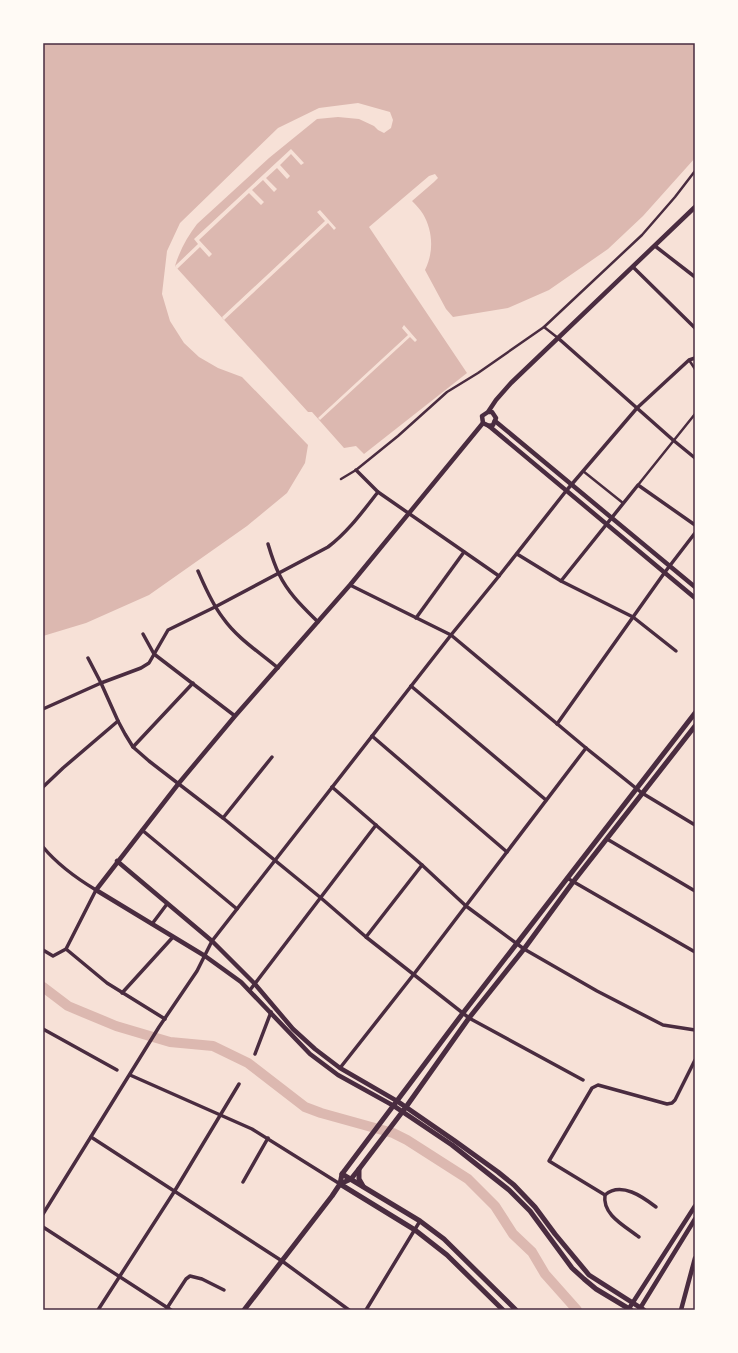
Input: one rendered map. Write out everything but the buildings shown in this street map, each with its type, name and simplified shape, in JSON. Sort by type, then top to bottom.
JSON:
[{"type":"main road","points":[[244,1310],[340,1184],[342,1174],[463,1013],[695,713]]},
{"type":"main road","points":[[340,1184],[351,1179],[367,1159],[469,1018],[524,949],[642,793],[694,729]]},
{"type":"main road","points":[[396,1104],[455,1141],[514,1185],[536,1207],[555,1234],[590,1275],[600,1283],[633,1302],[641,1309]]},
{"type":"main road","points":[[404,1109],[509,1190],[530,1211],[572,1268],[584,1280],[630,1310]]},
{"type":"main road","points":[[359,1169],[359,1179],[365,1188]]},
{"type":"main road","points":[[342,1174],[420,1221],[444,1239],[516,1310]]},
{"type":"main road","points":[[340,1184],[415,1230],[447,1255],[503,1310]]},
{"type":"street","points":[[341,479],[356,470],[398,436],[447,392],[478,373],[544,327],[642,235],[695,171]]},
{"type":"street","points":[[43,950],[53,956],[66,949],[96,890],[117,861],[235,716],[350,585],[483,423],[482,416],[488,412],[496,400],[511,383],[694,210]]},
{"type":"street","points":[[655,246],[695,276]]},
{"type":"street","points":[[633,267],[695,328]]},
{"type":"street","points":[[544,327],[695,458]]},
{"type":"street","points":[[43,1214],[159,1027],[166,1019],[197,971],[212,941],[451,635],[566,491],[637,408],[689,360],[695,358]]},
{"type":"street","points":[[689,360],[695,369]]},
{"type":"street","points":[[488,412],[494,414],[496,418],[494,425],[489,426]]},
{"type":"street","points":[[561,581],[695,414]]},
{"type":"street","points":[[495,421],[695,587]]},
{"type":"street","points":[[483,423],[489,426],[695,598]]},
{"type":"street","points":[[356,470],[378,492],[499,576]]},
{"type":"street","points":[[583,471],[623,503]]},
{"type":"street","points":[[638,484],[695,525]]},
{"type":"street","points":[[43,709],[101,683],[141,668],[149,663],[168,630],[279,574],[328,547],[338,540],[378,492]]},
{"type":"street","points":[[558,724],[664,572],[695,532]]},
{"type":"street","points":[[268,544],[279,574],[296,600],[318,622]]},
{"type":"street","points":[[416,618],[464,552]]},
{"type":"street","points":[[517,554],[561,581],[633,617],[676,651]]},
{"type":"street","points":[[198,571],[215,607],[223,618],[236,633],[278,668]]},
{"type":"street","points":[[350,585],[451,635],[642,793],[695,825]]},
{"type":"street","points":[[143,634],[154,654],[235,716]]},
{"type":"street","points":[[88,658],[118,721],[133,747],[149,761],[223,818],[366,937],[469,1018],[582,1080]]},
{"type":"street","points":[[133,747],[192,683]]},
{"type":"street","points":[[411,686],[546,800]]},
{"type":"street","points":[[43,787],[118,721]]},
{"type":"street","points":[[685,725],[694,729]]},
{"type":"street","points":[[372,736],[507,852]]},
{"type":"street","points":[[340,1068],[414,974],[586,748]]},
{"type":"street","points":[[223,818],[272,757]]},
{"type":"street","points":[[332,787],[422,865],[466,906],[524,949],[597,991],[663,1025],[695,1030]]},
{"type":"street","points":[[250,990],[376,825]]},
{"type":"street","points":[[142,830],[237,909]]},
{"type":"street","points":[[607,839],[695,891]]},
{"type":"street","points":[[43,847],[59,864],[96,890],[205,956],[241,982],[310,1054],[338,1075],[396,1104]]},
{"type":"street","points":[[117,861],[212,941],[254,984],[294,1029],[315,1049],[340,1068],[396,1104]]},
{"type":"street","points":[[366,937],[422,865]]},
{"type":"street","points":[[567,878],[695,952]]},
{"type":"street","points":[[152,924],[167,904]]},
{"type":"street","points":[[122,993],[173,937]]},
{"type":"street","points":[[66,949],[107,983],[166,1019]]},
{"type":"street","points":[[255,1054],[271,1012]]},
{"type":"street","points":[[43,1029],[117,1070]]},
{"type":"street","points":[[605,1195],[549,1161],[592,1088],[598,1085],[667,1104],[672,1103],[693,1067],[695,1060]]},
{"type":"street","points":[[130,1075],[222,1114],[268,1138],[340,1184]]},
{"type":"street","points":[[98,1310],[174,1192],[239,1084]]},
{"type":"street","points":[[91,1137],[282,1261],[349,1310]]},
{"type":"street","points":[[243,1182],[268,1138]]},
{"type":"street","points":[[605,1195],[609,1192],[629,1191],[644,1198],[656,1207]]},
{"type":"street","points":[[605,1195],[605,1206],[608,1211],[613,1217],[639,1237]]},
{"type":"street","points":[[630,1310],[633,1302],[695,1206]]},
{"type":"street","points":[[641,1309],[695,1219]]},
{"type":"street","points":[[366,1310],[420,1221]]},
{"type":"street","points":[[43,1227],[169,1309],[186,1279],[190,1276],[202,1279],[224,1290]]},
{"type":"street","points":[[681,1310],[695,1259]]},
{"type":"shaded area","points":[[43,43],[695,43],[695,158],[643,216],[608,249],[549,290],[508,308],[453,317],[446,309],[425,270],[431,249],[429,227],[423,214],[412,201],[438,178],[435,174],[429,176],[369,227],[467,373],[364,454],[356,446],[344,448],[312,412],[308,412],[175,266],[184,244],[197,224],[269,158],[317,119],[338,117],[359,119],[374,126],[384,133],[391,128],[393,120],[390,112],[358,103],[319,108],[278,128],[180,223],[167,251],[162,294],[170,321],[184,343],[199,357],[218,368],[242,377],[308,445],[305,463],[287,493],[247,526],[149,595],[86,623],[43,636]]},
{"type":"pier","points":[[291,149],[304,163],[301,165],[291,154],[280,165],[290,176],[287,179],[277,168],[266,178],[277,189],[274,192],[263,180],[252,190],[264,202],[261,205],[249,193],[199,240],[212,254],[209,257],[200,247],[177,269],[175,266],[198,244],[194,239]]},
{"type":"pier","points":[[320,210],[336,228],[334,230],[328,223],[224,320],[222,317],[325,221],[317,212]]},
{"type":"pier","points":[[404,325],[417,340],[415,342],[410,337],[320,420],[318,418],[408,335],[402,328]]},
{"type":"waterway","points":[[43,987],[68,1006],[116,1026],[170,1042],[213,1046],[248,1063],[305,1107],[321,1113],[393,1133],[407,1140],[468,1179],[495,1206],[513,1234],[532,1252],[545,1274],[577,1310]]}]
